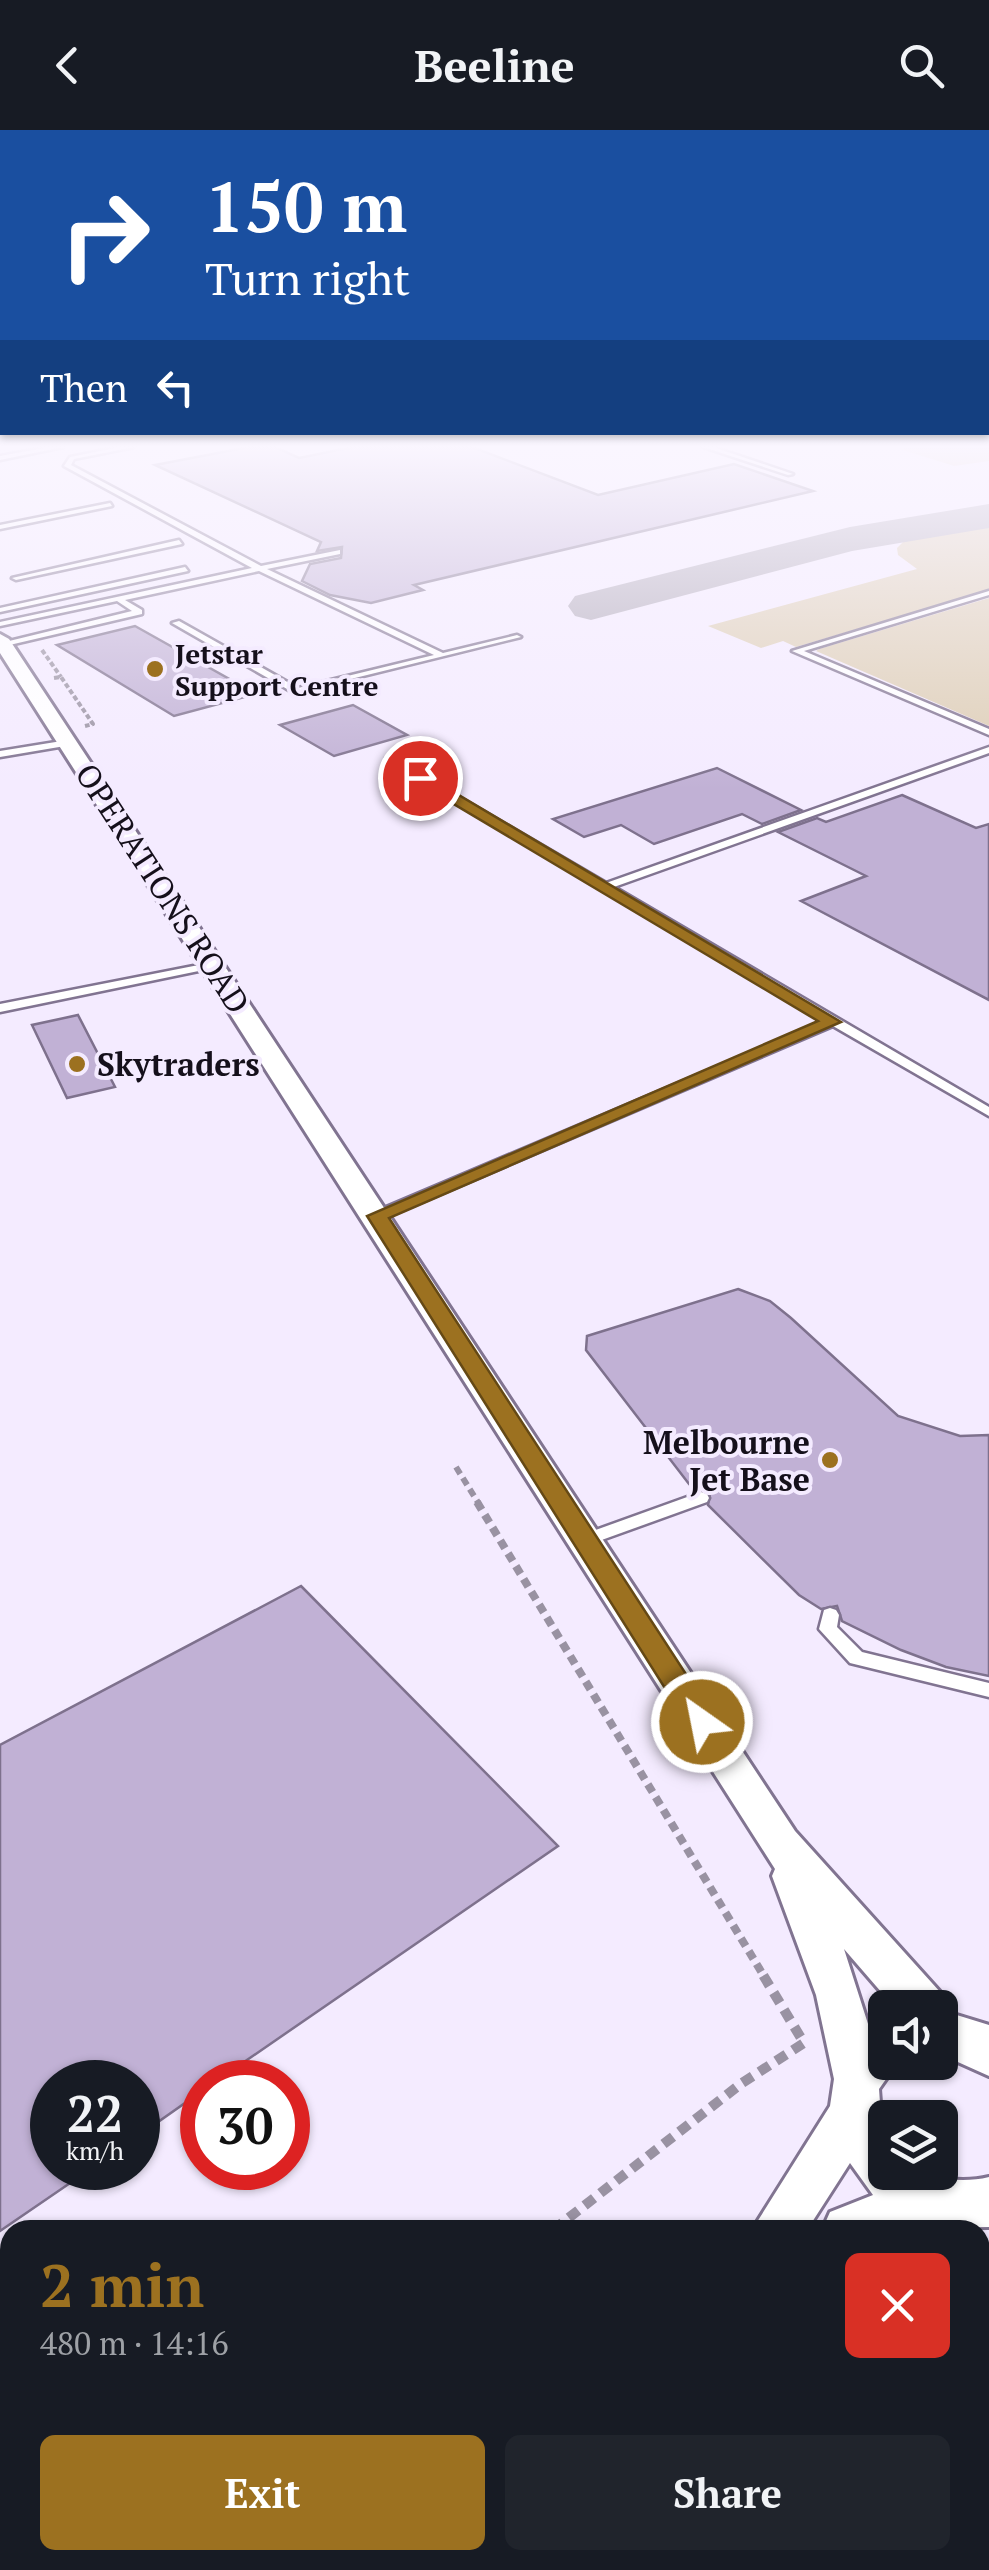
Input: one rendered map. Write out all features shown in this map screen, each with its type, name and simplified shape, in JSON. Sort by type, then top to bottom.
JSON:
[{"type":"street","name":"OPERATIONS ROAD","points":[[9,637],[68,743],[780,1844],[918,1990]]},
{"type":"street","name":"OPERATIONS ROAD","points":[[780,1844],[839,1995],[865,2078],[866,2148],[938,2198]]},
{"type":"street","points":[[784,2220],[865,2078]]},
{"type":"street","points":[[876,2220],[938,2198]]},
{"type":"lane","points":[[16,578],[98,561]]},
{"type":"lane","points":[[244,561],[441,655]]},
{"type":"lane","points":[[9,637],[117,598],[297,561]]},
{"type":"lane","points":[[0,610],[184,569]]},
{"type":"lane","points":[[989,593],[796,652],[989,732]]},
{"type":"lane","points":[[9,637],[140,612],[117,598]]},
{"type":"lane","points":[[176,623],[297,691],[517,637]]},
{"type":"lane","points":[[0,754],[68,743]]},
{"type":"lane","points":[[605,887],[989,750]]},
{"type":"lane","points":[[390,760],[989,1112]]},
{"type":"lane","points":[[0,1008],[214,966]]},
{"type":"lane","points":[[377,1216],[832,1022]]},
{"type":"lane","points":[[586,1540],[701,1498]]},
{"type":"lane","points":[[830,1615],[828,1629],[856,1658],[888,1670],[989,1690]]},
{"type":"path","points":[[9,637],[61,678]]},
{"type":"path","points":[[456,1466],[804,2043],[742,2083],[567,2220]]},
{"type":"shaded area","points":[[906,561],[989,561],[989,590],[796,647],[783,641],[761,648],[708,626],[917,569]]},
{"type":"shaded area","points":[[989,598],[989,726],[816,651],[819,649]]},
{"type":"building","points":[[516,561],[414,585],[423,590],[371,603],[330,595],[302,581],[310,564]]},
{"type":"building","name":"Jetstar Support Centre","points":[[135,626],[256,694],[174,716],[57,645]]},
{"type":"building","points":[[353,705],[407,735],[334,756],[280,725]]},
{"type":"building","points":[[717,768],[801,810],[762,824],[742,814],[654,844],[621,825],[584,837],[553,819]]},
{"type":"building","points":[[902,795],[976,828],[989,824],[989,1000],[801,901],[866,876],[778,832],[817,818],[826,822]]},
{"type":"building","name":"Skytraders","points":[[78,1015],[115,1087],[67,1098],[32,1025]]},
{"type":"building","name":"Melbourne Jet Base","points":[[738,1289],[770,1301],[898,1416],[960,1436],[989,1435],[989,1676],[946,1667],[901,1650],[842,1621],[837,1606],[821,1609],[799,1595],[708,1505],[710,1492],[695,1490],[689,1484],[586,1350],[587,1336]]},
{"type":"building","points":[[301,1586],[558,1846],[247,2060],[180,2060],[180,2106],[160,2121],[160,2060],[30,2060],[30,2190],[60,2190],[16,2220],[0,2220],[0,1745]]},
{"type":"taxiway","points":[[591,606],[765,561]]},
{"type":"place","name":"Jetstar Support Centre","points":[[155,669]]},
{"type":"place","name":"Skytraders","points":[[77,1064]]},
{"type":"place","name":"Melbourne Jet Base","points":[[830,1460]]},
{"type":"route","points":[[420,778],[832,1022],[377,1216],[702,1722]]}]
